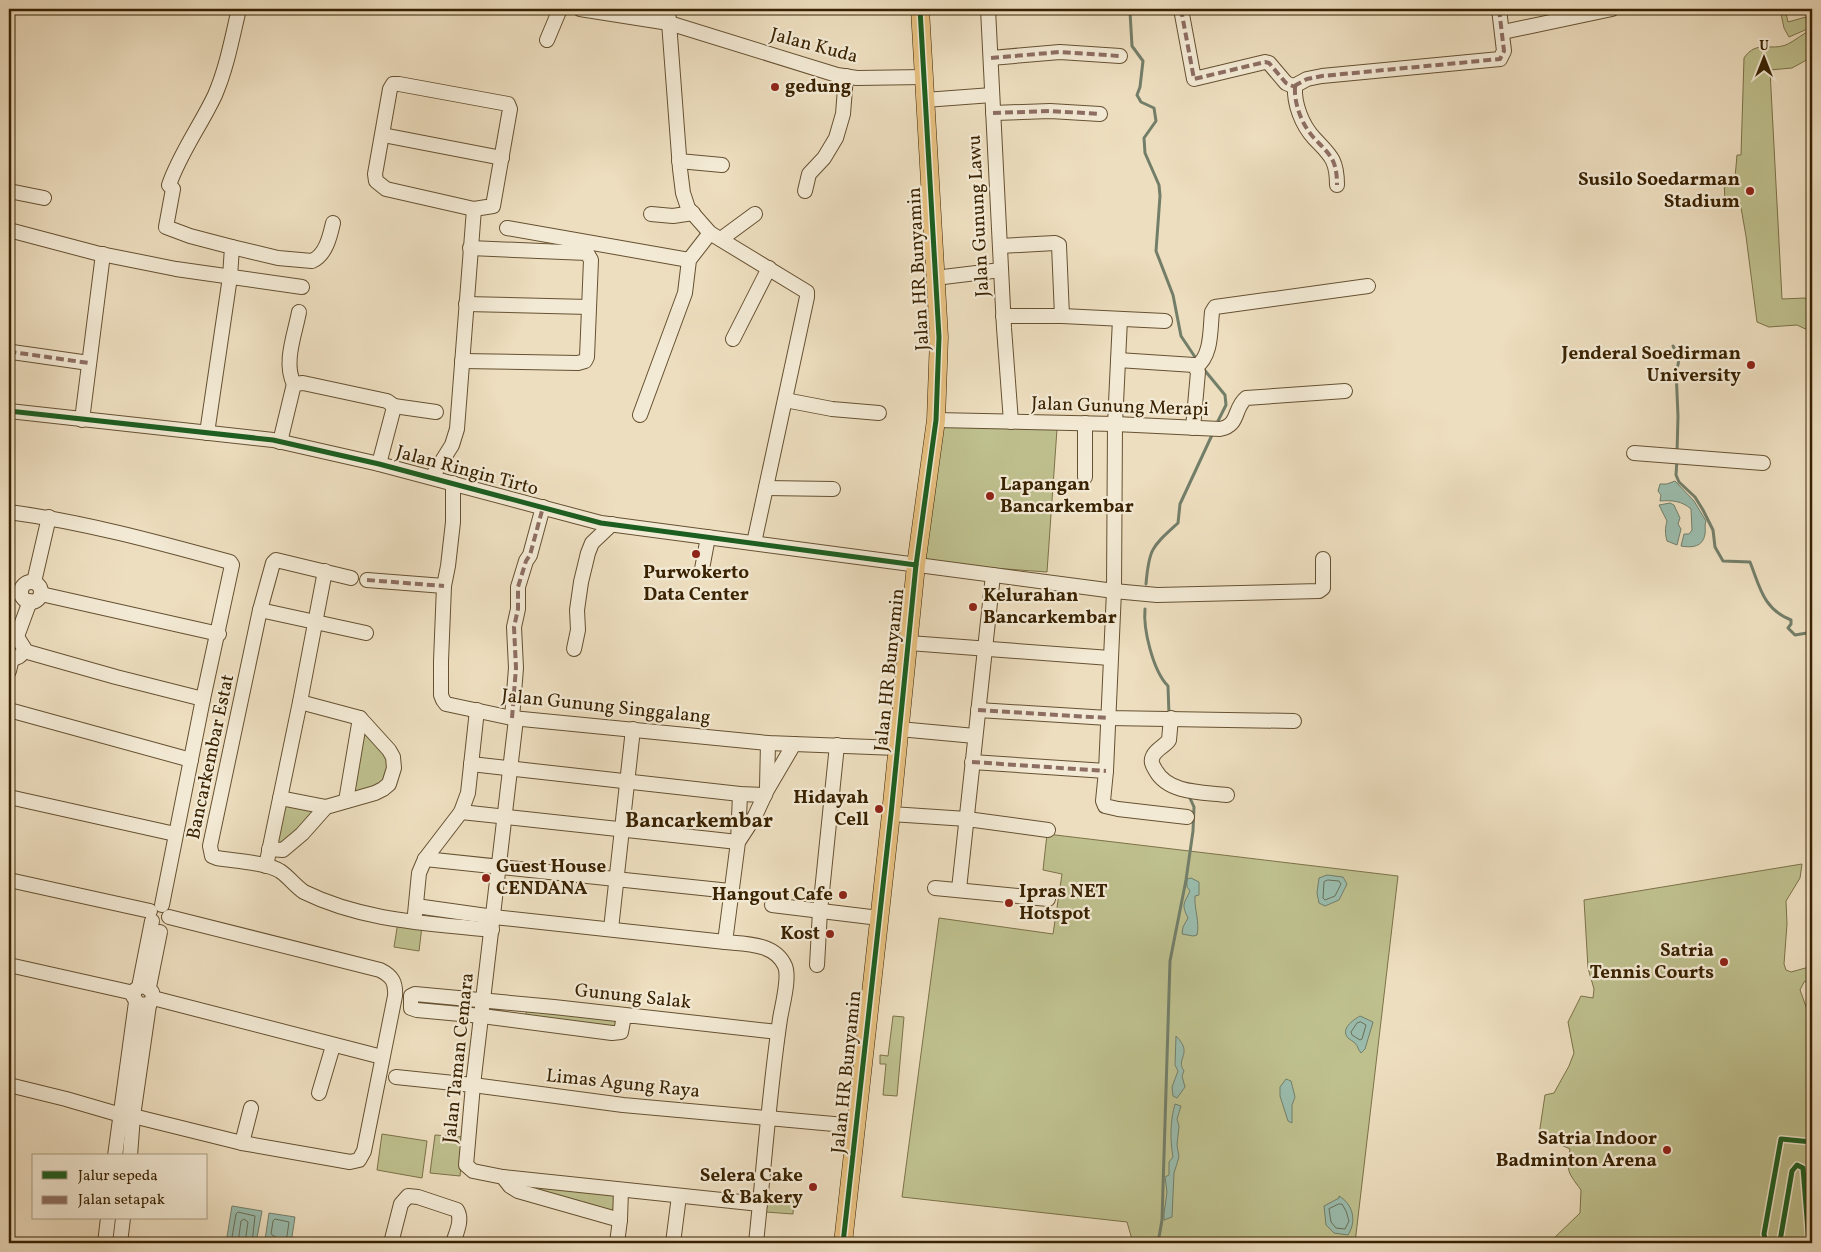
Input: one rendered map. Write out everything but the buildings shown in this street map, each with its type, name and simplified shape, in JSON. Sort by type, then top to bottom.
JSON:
[{"type":"main road","name":"Jalan HR Bunyamin","points":[[843,1243],[891,814],[916,565],[936,420],[939,337],[920,9]]},
{"type":"street","points":[[239,9],[228,59],[215,94],[169,184],[173,188],[166,227],[190,236],[278,258],[312,261],[317,258],[325,246],[333,223]]},
{"type":"street","points":[[547,40],[560,9]]},
{"type":"street","name":"Jalan Kuda","points":[[580,9],[669,16],[846,76],[857,78],[924,77]]},
{"type":"street","name":"Jalan Gunung Lawu","points":[[988,9],[1003,316],[1011,422]]},
{"type":"street","points":[[1181,9],[1194,79],[1265,62],[1269,63],[1286,83],[1295,87]]},
{"type":"street","points":[[1295,87],[1307,79],[1322,76],[1500,59],[1504,51],[1499,9]]},
{"type":"street","points":[[1503,32],[1612,9]]},
{"type":"street","points":[[669,16],[679,161],[688,208],[716,236],[807,292],[754,543]]},
{"type":"street","points":[[991,58],[1070,52],[1120,56]]},
{"type":"street","points":[[805,191],[809,174],[824,158],[836,138],[843,114],[846,76]]},
{"type":"street","points":[[394,84],[508,104],[510,109],[493,206],[474,209],[386,189],[379,185],[375,174],[383,135],[390,89],[394,84]]},
{"type":"street","points":[[1295,87],[1303,122],[1314,138],[1329,152],[1333,159],[1336,185]]},
{"type":"street","points":[[925,100],[992,95]]},
{"type":"street","points":[[993,112],[1050,111],[1100,114]]},
{"type":"street","points":[[383,135],[502,158]]},
{"type":"street","points":[[679,161],[722,164]]},
{"type":"street","points":[[9,191],[44,198]]},
{"type":"street","points":[[432,477],[456,437],[474,209]]},
{"type":"street","points":[[650,214],[673,216],[693,213]]},
{"type":"street","points":[[640,414],[685,292],[689,260],[716,236],[755,214]]},
{"type":"street","points":[[507,228],[689,260]]},
{"type":"street","points":[[9,230],[103,254],[176,269],[302,287]]},
{"type":"street","points":[[1000,246],[1054,243],[1059,245],[1062,316]]},
{"type":"street","points":[[207,433],[230,277],[232,247]]},
{"type":"street","points":[[462,361],[578,363],[585,361],[587,357],[591,260],[587,253],[470,248]]},
{"type":"street","points":[[82,420],[103,254]]},
{"type":"street","points":[[733,339],[769,268]]},
{"type":"street","points":[[935,278],[1001,270]]},
{"type":"street","points":[[1193,428],[1198,365],[1207,354],[1212,312],[1215,308],[1368,286]]},
{"type":"street","points":[[466,304],[589,307]]},
{"type":"street","points":[[280,442],[294,384],[290,374],[290,352],[299,312]]},
{"type":"street","points":[[1003,316],[1062,316],[1165,321]]},
{"type":"street","points":[[1120,319],[1115,424],[1114,591],[1103,801],[1105,806],[1118,809],[1186,818]]},
{"type":"street","points":[[9,354],[12,352],[89,363]]},
{"type":"street","points":[[1118,360],[1198,365]]},
{"type":"street","points":[[294,384],[303,384],[387,401],[394,406],[436,412]]},
{"type":"street","name":"Jalan Gunung Merapi","points":[[936,420],[1115,424],[1220,429],[1232,424],[1242,402],[1246,398],[1345,392]]},
{"type":"street","points":[[785,400],[832,409],[879,413]]},
{"type":"street","points":[[379,464],[394,406]]},
{"type":"street","name":"Jalan Ringin Tirto","points":[[9,411],[280,442],[432,477],[601,523],[1114,591],[1157,595],[1319,590],[1323,588],[1323,558]]},
{"type":"street","points":[[1085,424],[1085,477]]},
{"type":"street","points":[[1634,453],[1763,463]]},
{"type":"street","name":"Jalan Gunung Singgalang","points":[[453,483],[453,522],[444,586],[441,662],[442,700],[449,705],[514,719],[768,743],[897,748]]},
{"type":"street","points":[[766,488],[834,489]]},
{"type":"street","name":"Jalan Taman Cemara","points":[[542,507],[530,555],[526,561],[519,584],[518,609],[514,626],[516,668],[511,769],[473,1085],[466,1165],[473,1171],[503,1177],[760,1204]]},
{"type":"street","points":[[9,512],[49,517],[141,537],[230,562],[233,567],[175,834],[143,995],[127,1116],[117,1139],[115,1154]]},
{"type":"street","points":[[49,517],[21,585],[41,587],[12,640],[23,645],[13,659],[116,677],[203,699]]},
{"type":"street","points":[[574,649],[578,630],[577,610],[580,582],[588,553],[592,543],[612,524]]},
{"type":"street","points":[[702,569],[708,537]]},
{"type":"street","name":"Bancarkembar Estat","points":[[352,578],[274,561],[260,610],[210,853],[217,858],[279,870],[297,888],[362,914],[413,922],[493,923]]},
{"type":"street","points":[[266,866],[325,571]]},
{"type":"street","points":[[959,889],[993,575]]},
{"type":"street","points":[[368,580],[444,586]]},
{"type":"street","points":[[35,598],[218,634]]},
{"type":"street","points":[[260,610],[366,633]]},
{"type":"street","points":[[909,643],[1110,658]]},
{"type":"street","points":[[280,798],[326,807],[375,793],[389,784],[393,774],[393,757],[389,750],[360,718],[300,702]]},
{"type":"street","points":[[9,704],[9,710],[191,760]]},
{"type":"street","points":[[413,922],[419,873],[425,859],[461,812],[468,793],[477,710]]},
{"type":"street","points":[[978,710],[1108,718],[1294,720]]},
{"type":"street","points":[[346,801],[360,718]]},
{"type":"street","points":[[1171,718],[1169,740],[1152,758],[1152,764],[1156,773],[1162,780],[1183,789],[1227,795]]},
{"type":"street","points":[[611,929],[633,729]]},
{"type":"street","points":[[899,729],[975,736]]},
{"type":"street","points":[[766,792],[768,743]]},
{"type":"street","points":[[738,842],[755,816],[766,792],[794,744]]},
{"type":"street","points":[[817,965],[820,911],[837,746]]},
{"type":"street","points":[[972,762],[1106,771]]},
{"type":"street","points":[[471,764],[740,794],[766,792]]},
{"type":"street","points":[[725,942],[730,891],[738,842],[740,794]]},
{"type":"street","points":[[9,797],[175,834]]},
{"type":"street","points":[[268,849],[283,850],[326,807]]},
{"type":"street","points":[[461,812],[738,842]]},
{"type":"street","points":[[891,814],[966,819],[1048,830]]},
{"type":"street","points":[[425,859],[730,891]]},
{"type":"street","points":[[9,880],[380,970],[389,975],[393,980],[395,996],[364,1151],[359,1160],[350,1162],[242,1143],[127,1116],[9,1085]]},
{"type":"street","points":[[935,888],[1048,899]]},
{"type":"street","points":[[772,905],[879,918]]},
{"type":"street","points":[[416,906],[493,923],[611,929],[725,942],[766,948],[773,951],[785,964],[787,975],[768,1117],[756,1243]]},
{"type":"street","points":[[9,965],[143,995],[333,1046],[382,1057]]},
{"type":"street","name":"Gunung Salak","points":[[482,1016],[417,1010],[411,1008],[411,996],[415,994],[554,1007],[778,1032]]},
{"type":"street","points":[[482,1016],[619,1033],[623,1029],[624,1016]]},
{"type":"street","points":[[319,1093],[333,1046]]},
{"type":"street","name":"Limas Agung Raya","points":[[396,1077],[623,1105],[856,1126]]},
{"type":"street","points":[[242,1143],[251,1108]]},
{"type":"street","points":[[127,1116],[132,1141],[130,1154]]},
{"type":"street","points":[[117,1139],[132,1141]]},
{"type":"street","points":[[503,1177],[510,1186],[518,1190],[620,1220]]},
{"type":"street","points":[[617,1243],[622,1190]]},
{"type":"street","points":[[391,1243],[401,1204],[408,1196],[418,1197],[457,1210],[460,1216],[453,1243]]},
{"type":"street","points":[[674,1243],[679,1196]]},
{"type":"street","points":[[105,1243],[108,1220]]},
{"type":"street","points":[[120,1243],[123,1220]]},
{"type":"green space","points":[[1780,9],[1785,9],[1788,22],[1806,17],[1807,23],[1812,22],[1812,27],[1789,37],[1784,28]]},
{"type":"green space","points":[[1812,30],[1812,57],[1792,68],[1770,70],[1782,299],[1805,298],[1812,304],[1812,332],[1797,325],[1769,327],[1757,322],[1740,202],[1725,202],[1724,180],[1735,178],[1737,155],[1741,155],[1744,58],[1754,49],[1782,46]]},
{"type":"green space","name":"Lapangan Bancarkembar","points":[[933,420],[1057,429],[1047,572],[923,563]]},
{"type":"green space","points":[[361,732],[386,751],[390,758],[383,785],[350,796]]},
{"type":"green space","points":[[282,802],[318,809],[285,845],[273,845]]},
{"type":"green space","points":[[1047,834],[1398,876],[1355,1243],[1133,1243],[1127,1222],[902,1197],[939,918],[1053,934],[1062,874],[1043,870]]},
{"type":"green space","points":[[1802,864],[1800,878],[1786,901],[1787,924],[1784,964],[1786,970],[1791,972],[1809,967],[1809,980],[1804,982],[1800,990],[1812,1023],[1812,1243],[1549,1243],[1580,1213],[1581,1190],[1573,1179],[1568,1167],[1570,1149],[1539,1135],[1545,1095],[1554,1093],[1574,1053],[1568,1022],[1581,996],[1593,998],[1594,989],[1588,968],[1584,900]]},
{"type":"green space","points":[[398,922],[422,926],[419,951],[394,947]]},
{"type":"green space","points":[[527,1008],[621,1018],[618,1031],[525,1020]]},
{"type":"green space","points":[[893,1016],[904,1017],[897,1096],[883,1095],[886,1064],[880,1064],[880,1055],[888,1056]]},
{"type":"green space","points":[[382,1134],[427,1141],[422,1178],[377,1170]]},
{"type":"green space","points":[[435,1135],[464,1137],[460,1176],[430,1173]]},
{"type":"green space","points":[[509,1180],[618,1193],[618,1216],[516,1187]]},
{"type":"green space","points":[[767,1193],[794,1195],[793,1214],[766,1212]]},
{"type":"water","points":[[1675,481],[1694,501],[1706,521],[1704,538],[1696,546],[1681,546],[1684,534],[1689,534],[1692,530],[1691,509],[1677,502],[1660,501],[1661,495],[1658,491],[1660,484]]},
{"type":"water","points":[[1670,503],[1674,505],[1680,518],[1678,524],[1681,529],[1677,545],[1667,541],[1667,521],[1659,505]]},
{"type":"water","points":[[1327,875],[1343,877],[1347,884],[1339,900],[1325,906],[1319,903],[1317,893],[1319,878]]},
{"type":"water","points":[[1191,878],[1199,882],[1199,895],[1195,896],[1198,930],[1197,935],[1193,936],[1182,934],[1183,927],[1188,918],[1184,907],[1190,891],[1187,887],[1187,879]]},
{"type":"water","points":[[1360,1016],[1373,1022],[1365,1049],[1361,1053],[1355,1043],[1346,1035],[1348,1025]]},
{"type":"water","points":[[1176,1036],[1184,1047],[1181,1063],[1184,1071],[1182,1076],[1185,1087],[1177,1098],[1173,1096],[1172,1087],[1178,1071],[1175,1065]]},
{"type":"water","points":[[1286,1079],[1291,1081],[1295,1097],[1292,1105],[1292,1123],[1288,1121],[1280,1096],[1280,1087]]},
{"type":"water","points":[[1175,1104],[1181,1106],[1177,1119],[1179,1126],[1177,1145],[1179,1157],[1174,1173],[1172,1217],[1164,1220],[1167,1192],[1165,1177],[1169,1175],[1169,1162],[1173,1157],[1171,1130]]},
{"type":"water","points":[[1339,1196],[1348,1204],[1352,1213],[1351,1230],[1348,1235],[1334,1233],[1326,1225],[1324,1206],[1339,1198]]},
{"type":"water","points":[[232,1206],[262,1211],[256,1243],[226,1243]]},
{"type":"water","points":[[269,1213],[295,1217],[291,1243],[265,1240]]},
{"type":"waterway","points":[[1128,9],[1130,12],[1132,46],[1143,61],[1140,87],[1137,95],[1141,102],[1154,108],[1156,121],[1144,138],[1145,153],[1159,185],[1156,251],[1173,295],[1181,336],[1197,360]]},
{"type":"waterway","points":[[1673,346],[1679,360],[1676,370],[1677,453]]},
{"type":"waterway","points":[[1202,367],[1225,395],[1226,405],[1217,423]]},
{"type":"waterway","points":[[1146,584],[1153,549],[1178,523],[1180,504],[1212,435]]},
{"type":"waterway","points":[[1677,459],[1676,475],[1679,482],[1695,497],[1703,510],[1713,530],[1715,547],[1723,561],[1750,562],[1768,603],[1774,610],[1791,620],[1788,628],[1795,635],[1807,633],[1812,639]]},
{"type":"waterway","points":[[1145,609],[1147,638],[1150,649],[1158,670],[1168,686],[1169,715]]},
{"type":"waterway","points":[[1158,1243],[1162,1220],[1170,961],[1186,880],[1193,831],[1194,807],[1189,796]]},
{"type":"marked path","points":[[1181,9],[1194,79],[1265,62],[1269,63],[1286,83],[1295,87]]},
{"type":"marked path","points":[[1295,87],[1307,79],[1322,76],[1500,59],[1504,51],[1499,9]]},
{"type":"marked path","points":[[991,58],[1060,52],[1120,56]]},
{"type":"marked path","points":[[1295,87],[1297,107],[1302,121],[1332,158],[1336,169],[1337,185]]},
{"type":"marked path","points":[[993,113],[1050,111],[1100,114]]},
{"type":"marked path","points":[[9,354],[12,352],[89,363]]},
{"type":"marked path","points":[[512,718],[516,668],[514,627],[518,609],[518,587],[526,561],[530,555],[543,507]]},
{"type":"marked path","points":[[367,580],[444,586]]},
{"type":"marked path","points":[[978,710],[1108,718]]},
{"type":"marked path","points":[[972,762],[1106,771]]},
{"type":"cycle path","points":[[843,1243],[891,814],[916,565],[936,420],[939,337],[920,9]]},
{"type":"cycle path","points":[[9,411],[273,440],[379,464],[601,523],[916,565]]},
{"type":"cycle path","points":[[1766,1243],[1764,1234],[1781,1139],[1812,1142]]},
{"type":"cycle path","points":[[1777,1243],[1780,1241],[1792,1171],[1797,1165],[1803,1168],[1809,1243]]},
{"type":"place","name":"gedung","points":[[775,87]]},
{"type":"place","name":"Susilo Soedarman Stadium","points":[[1750,191]]},
{"type":"place","name":"Jenderal Soedirman University","points":[[1751,365]]},
{"type":"place","name":"Lapangan Bancarkembar","points":[[990,496]]},
{"type":"place","name":"Purwokerto Data Center","points":[[696,554]]},
{"type":"place","name":"Kelurahan Bancarkembar","points":[[973,607]]},
{"type":"place","name":"Hidayah Cell","points":[[879,809]]},
{"type":"place","name":"Guest House CENDANA","points":[[486,878]]},
{"type":"place","name":"Hangout Cafe","points":[[843,895]]},
{"type":"place","name":"Ipras NET Hotspot","points":[[1009,903]]},
{"type":"place","name":"Kost","points":[[830,934]]},
{"type":"place","name":"Satria Tennis Courts","points":[[1724,962]]},
{"type":"place","name":"Satria Indoor Badminton Arena","points":[[1667,1150]]},
{"type":"place","name":"Selera Cake & Bakery","points":[[813,1187]]},
{"type":"district","name":"Bancarkembar","points":[[699,821]]}]
